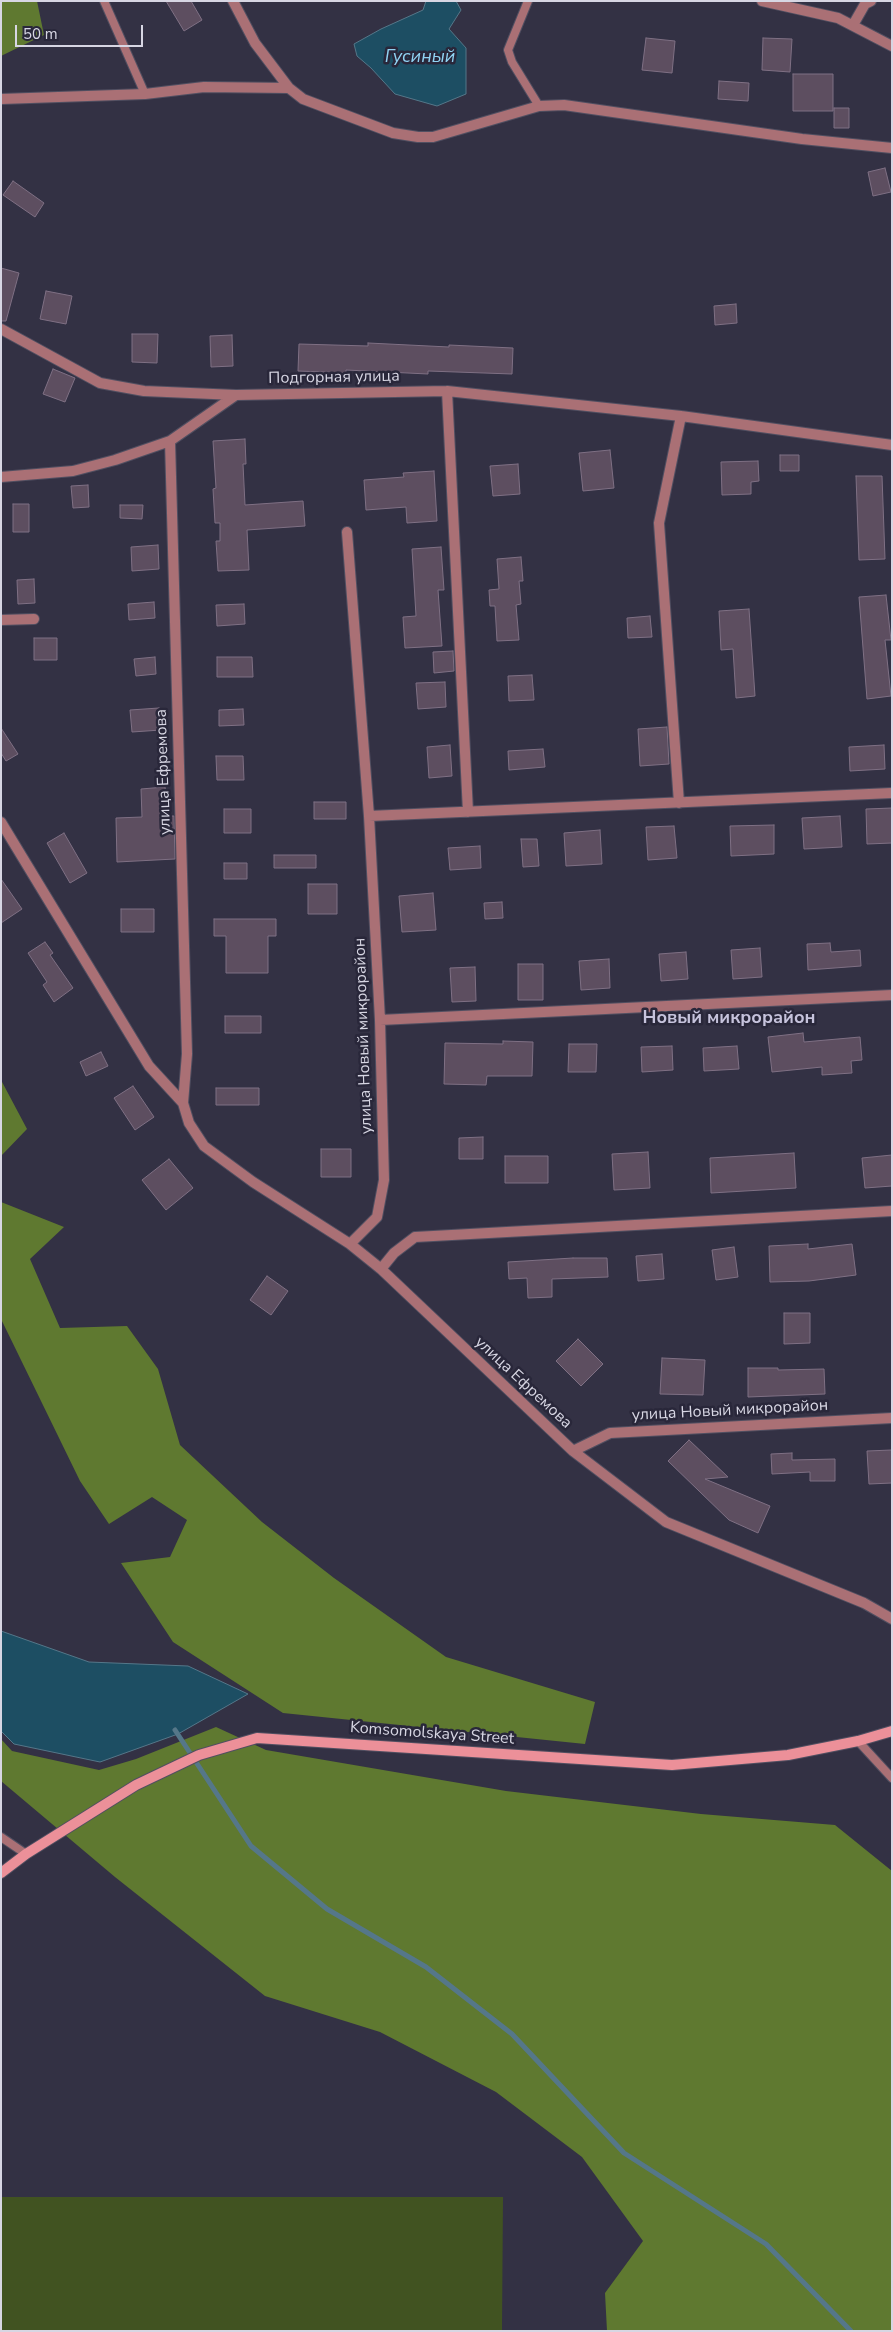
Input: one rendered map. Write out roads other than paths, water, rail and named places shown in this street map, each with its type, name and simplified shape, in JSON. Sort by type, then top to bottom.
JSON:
[{"type":"street","points":[[233,1],[255,43],[289,88],[303,100],[393,133],[433,137],[539,106],[564,105],[802,139],[892,148]]},
{"type":"street","points":[[762,1],[838,18],[892,46]]},
{"type":"street","points":[[853,25],[865,4],[871,1]]},
{"type":"street","points":[[1,99],[145,94],[204,87],[289,88]]},
{"type":"street","name":"Подгорная улица","points":[[1,329],[100,383],[144,391],[236,395],[448,391],[681,416],[892,445]]},
{"type":"street","points":[[448,391],[468,812]]},
{"type":"street","points":[[1,477],[73,470],[115,460],[170,440],[236,395]]},
{"type":"street","points":[[679,802],[659,523],[681,416]]},
{"type":"street","name":"улица Ефремова","points":[[170,440],[187,1054],[183,1103],[189,1123],[204,1146],[253,1182],[350,1244],[381,1269],[573,1451],[666,1522],[864,1603],[892,1619]]},
{"type":"street","name":"улица Новый микрорайон","points":[[346,532],[369,816],[380,1020],[384,1180],[377,1217],[350,1244]]},
{"type":"street","points":[[1,620],[34,618]]},
{"type":"street","points":[[369,816],[892,793]]},
{"type":"street","name":"улица Ефремова","points":[[1,822],[149,1066],[183,1103]]},
{"type":"street","points":[[380,1020],[892,995]]},
{"type":"street","points":[[381,1269],[394,1253],[414,1236],[892,1211]]},
{"type":"street","name":"улица Новый микрорайон","points":[[573,1451],[610,1433],[892,1418]]},
{"type":"street","name":"Komsomolskaya Street","points":[[1,1873],[26,1854],[136,1785],[200,1755],[257,1738],[672,1765],[788,1755],[858,1742],[892,1731]]},
{"type":"lane","points":[[104,1],[145,94]]},
{"type":"lane","points":[[528,1],[508,50],[512,62],[539,106]]},
{"type":"lane","points":[[858,1742],[892,1778]]},
{"type":"lane","points":[[1,1837],[26,1854]]},
{"type":"water","name":"Гусиный","points":[[426,1],[456,1],[461,10],[449,29],[466,48],[466,94],[437,106],[395,94],[357,56],[354,44],[381,29],[423,10]]},
{"type":"water","points":[[1,1631],[89,1662],[188,1666],[248,1694],[178,1734],[100,1762],[14,1744],[1,1731]]},
{"type":"waterway","points":[[175,1730],[251,1846],[327,1909],[426,1967],[512,2034],[624,2153],[766,2244],[851,2331]]},
{"type":"district","name":"Новый микрорайон","points":[[729,1019]]}]
